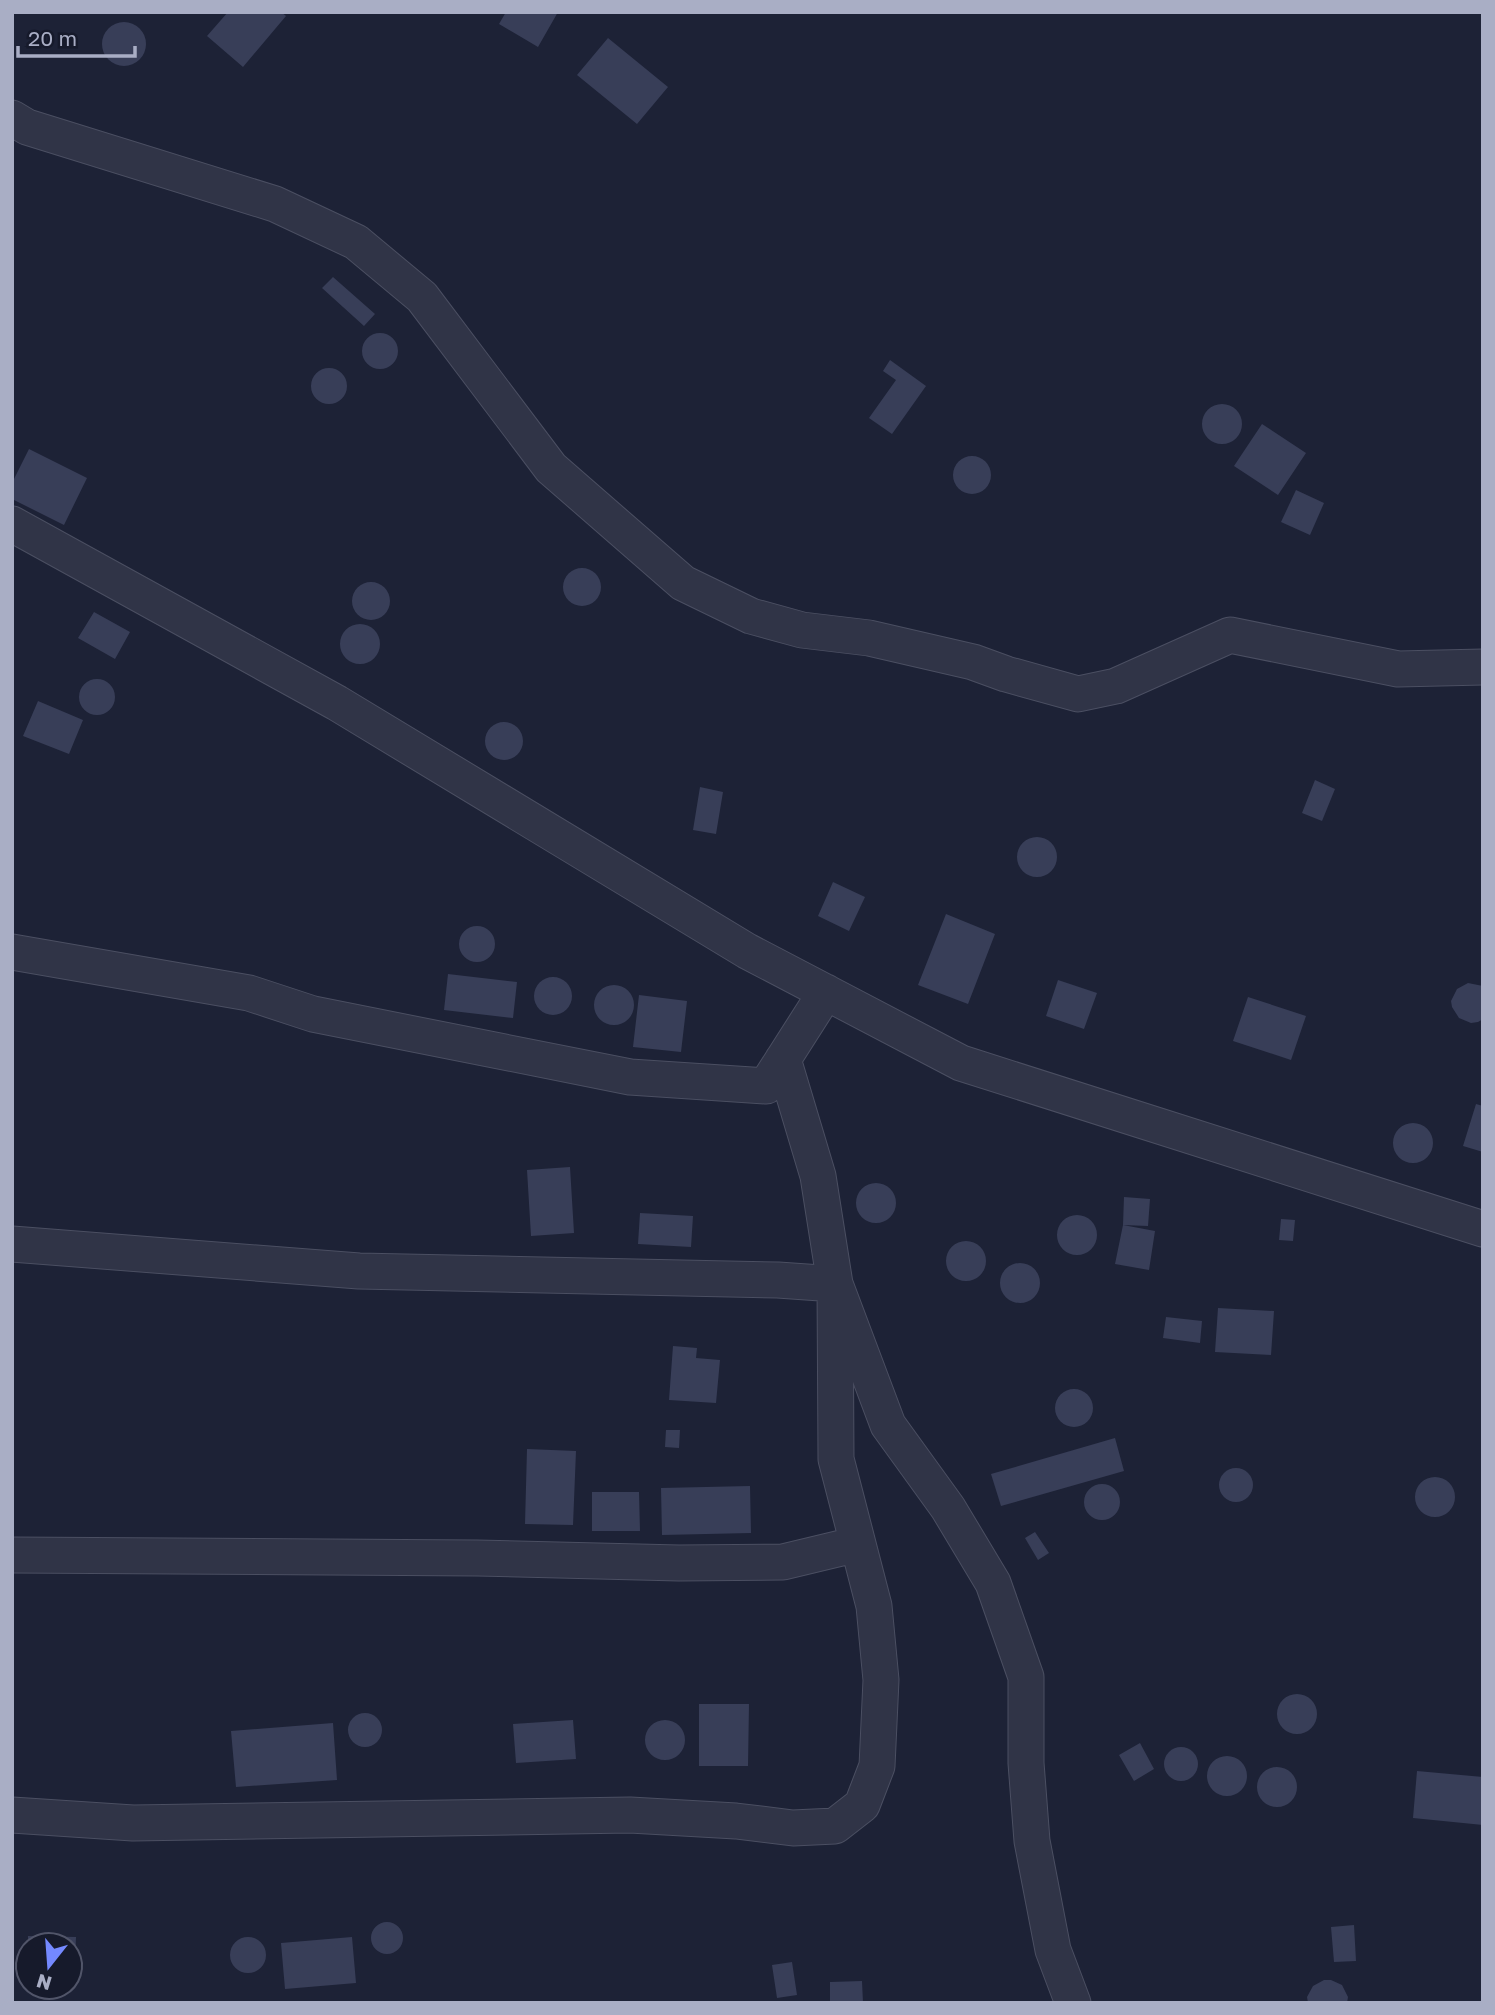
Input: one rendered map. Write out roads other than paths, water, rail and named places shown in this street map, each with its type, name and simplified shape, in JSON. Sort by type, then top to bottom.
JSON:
[{"type":"street","points":[[12,118],[27,127],[275,204],[356,242],[422,297],[551,468],[683,583],[751,616],[802,630],[869,638],[973,663],[1078,694],[1116,686],[1230,635],[1398,669],[1483,667]]},
{"type":"street","points":[[12,524],[337,703],[747,951],[961,1063],[1483,1230]]},
{"type":"street","points":[[12,952],[248,993],[313,1014],[630,1077],[766,1086],[827,992]]},
{"type":"street","points":[[12,1815],[133,1823],[630,1815],[736,1821],[793,1828],[835,1826],[862,1805],[877,1766],[881,1680],[874,1606],[836,1459],[835,1284],[818,1176],[783,1059]]},
{"type":"street","points":[[12,1244],[359,1271],[778,1280],[835,1284]]},
{"type":"street","points":[[835,1284],[888,1425],[948,1508],[993,1583],[1026,1678],[1026,1763],[1032,1841],[1053,1950],[1073,2003]]},
{"type":"street","points":[[12,1555],[783,1562],[858,1544]]}]
